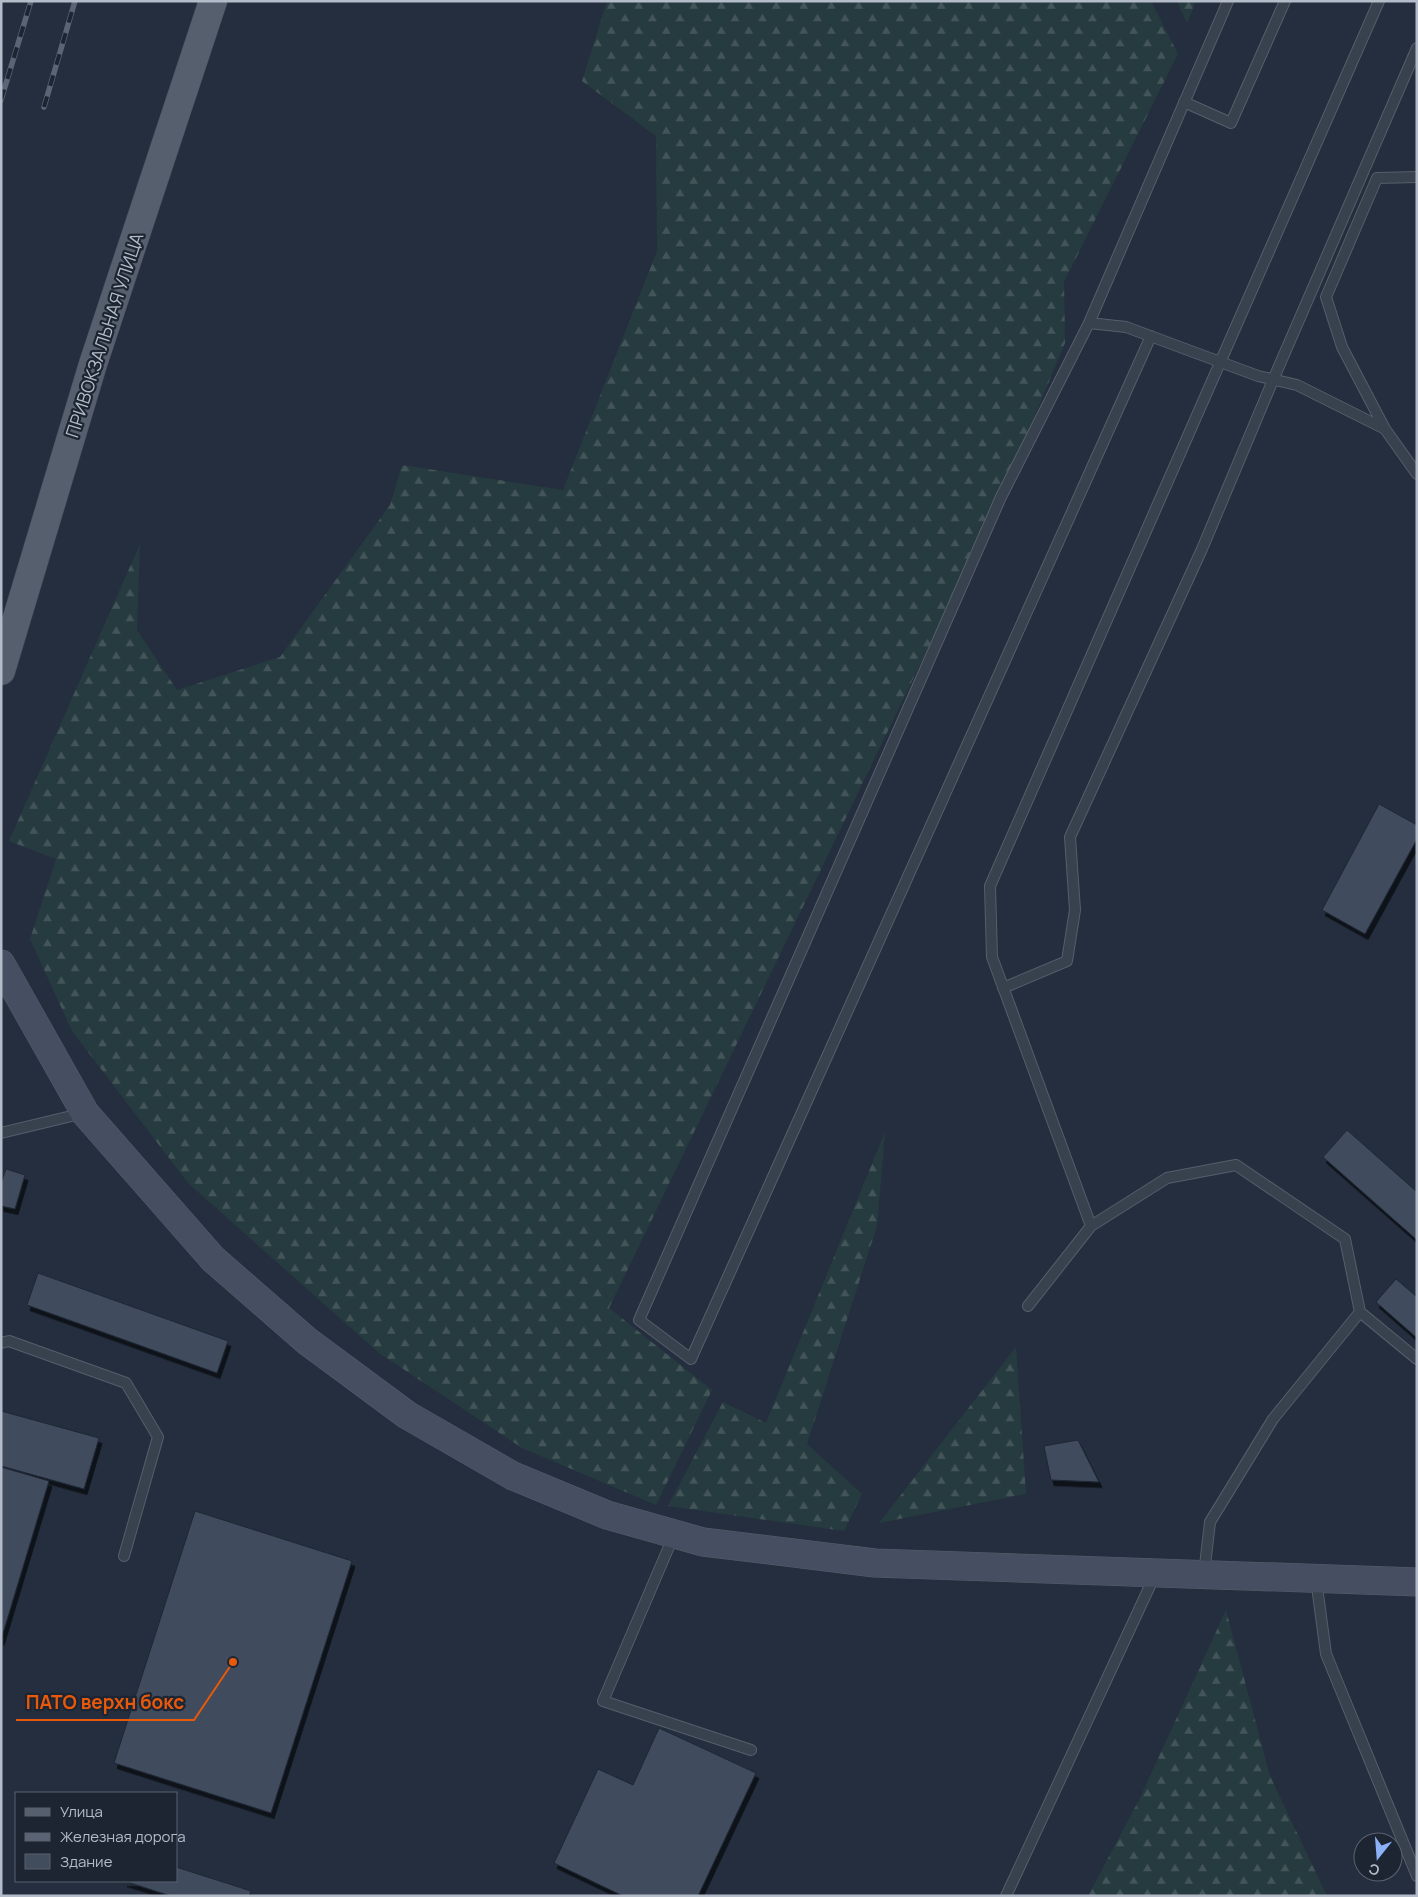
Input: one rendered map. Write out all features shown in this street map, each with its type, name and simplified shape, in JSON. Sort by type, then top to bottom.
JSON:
[{"type":"main road","name":"ПРИВОКЗАЛЬНАЯ УЛИЦА","points":[[1,671],[94,364],[213,1]]},
{"type":"street","points":[[2,965],[85,1113],[213,1258],[307,1341],[407,1415],[513,1476],[607,1515],[703,1542],[875,1563],[1417,1582]]},
{"type":"lane","points":[[1151,336],[691,1359],[639,1320],[997,506],[1089,323],[1228,1]]},
{"type":"lane","points":[[1184,102],[1231,123],[1285,1]]},
{"type":"lane","points":[[1091,1226],[992,957],[990,886],[1379,1]]},
{"type":"lane","points":[[1003,988],[1067,961],[1075,910],[1070,837],[1202,549],[1417,48]]},
{"type":"lane","points":[[1417,177],[1378,178],[1326,297],[1342,347],[1385,429],[1417,474]]},
{"type":"lane","points":[[1089,323],[1126,327],[1221,363],[1273,380],[1297,385],[1385,429]]},
{"type":"lane","points":[[1,1133],[85,1113]]},
{"type":"lane","points":[[1028,1306],[1091,1226],[1167,1178],[1236,1165],[1345,1239],[1360,1312],[1417,1359]]},
{"type":"lane","points":[[1204,1575],[1210,1522],[1273,1419],[1360,1312]]},
{"type":"lane","points":[[1,1343],[9,1341],[126,1382],[149,1421],[158,1437],[124,1556]]},
{"type":"lane","points":[[675,1534],[603,1701],[750,1750]]},
{"type":"lane","points":[[1006,1896],[1155,1574]]},
{"type":"lane","points":[[1316,1579],[1326,1654],[1417,1876]]},
{"type":"green space","points":[[607,1],[1151,1],[1178,54],[1064,282],[1065,343],[1001,497],[609,1308],[712,1390],[656,1505],[522,1448],[379,1353],[188,1183],[72,1031],[30,939],[56,859],[9,841],[140,544],[137,630],[177,690],[280,657],[390,505],[402,465],[563,490],[657,251],[656,136],[582,81]]},
{"type":"green space","points":[[1177,1],[1196,1],[1187,23]]},
{"type":"green space","points":[[885,1132],[877,1226],[807,1444],[862,1494],[844,1531],[668,1506],[723,1402],[766,1423]]},
{"type":"green space","points":[[1016,1347],[1026,1494],[879,1523]]},
{"type":"green space","points":[[1226,1610],[1270,1776],[1327,1896],[1088,1896],[1140,1798]]},
{"type":"building","points":[[1379,804],[1417,825],[1417,839],[1365,934],[1322,910]]},
{"type":"building","points":[[1347,1130],[1417,1192],[1417,1240],[1323,1157]]},
{"type":"building","points":[[6,1169],[25,1175],[15,1209],[1,1206],[1,1183]]},
{"type":"building","points":[[38,1273],[228,1341],[217,1373],[27,1305]]},
{"type":"building","points":[[1396,1279],[1417,1297],[1417,1338],[1376,1302]]},
{"type":"building","points":[[1,1411],[99,1438],[84,1489],[1,1466]]},
{"type":"building","points":[[1078,1440],[1099,1482],[1051,1480],[1044,1446]]},
{"type":"building","points":[[1,1467],[49,1481],[1,1640]]},
{"type":"building","points":[[195,1511],[352,1561],[271,1813],[114,1763]]},
{"type":"building","points":[[659,1728],[756,1773],[698,1896],[623,1896],[554,1863],[598,1769],[633,1785]]},
{"type":"building","points":[[178,1868],[251,1891],[249,1896],[171,1896],[127,1882],[178,1882]]},
{"type":"railway","points":[[1,100],[31,1]]},
{"type":"railway","points":[[44,107],[75,1]]},
{"type":"place","name":"ПАТО верхн бокс","points":[[233,1662]]}]
